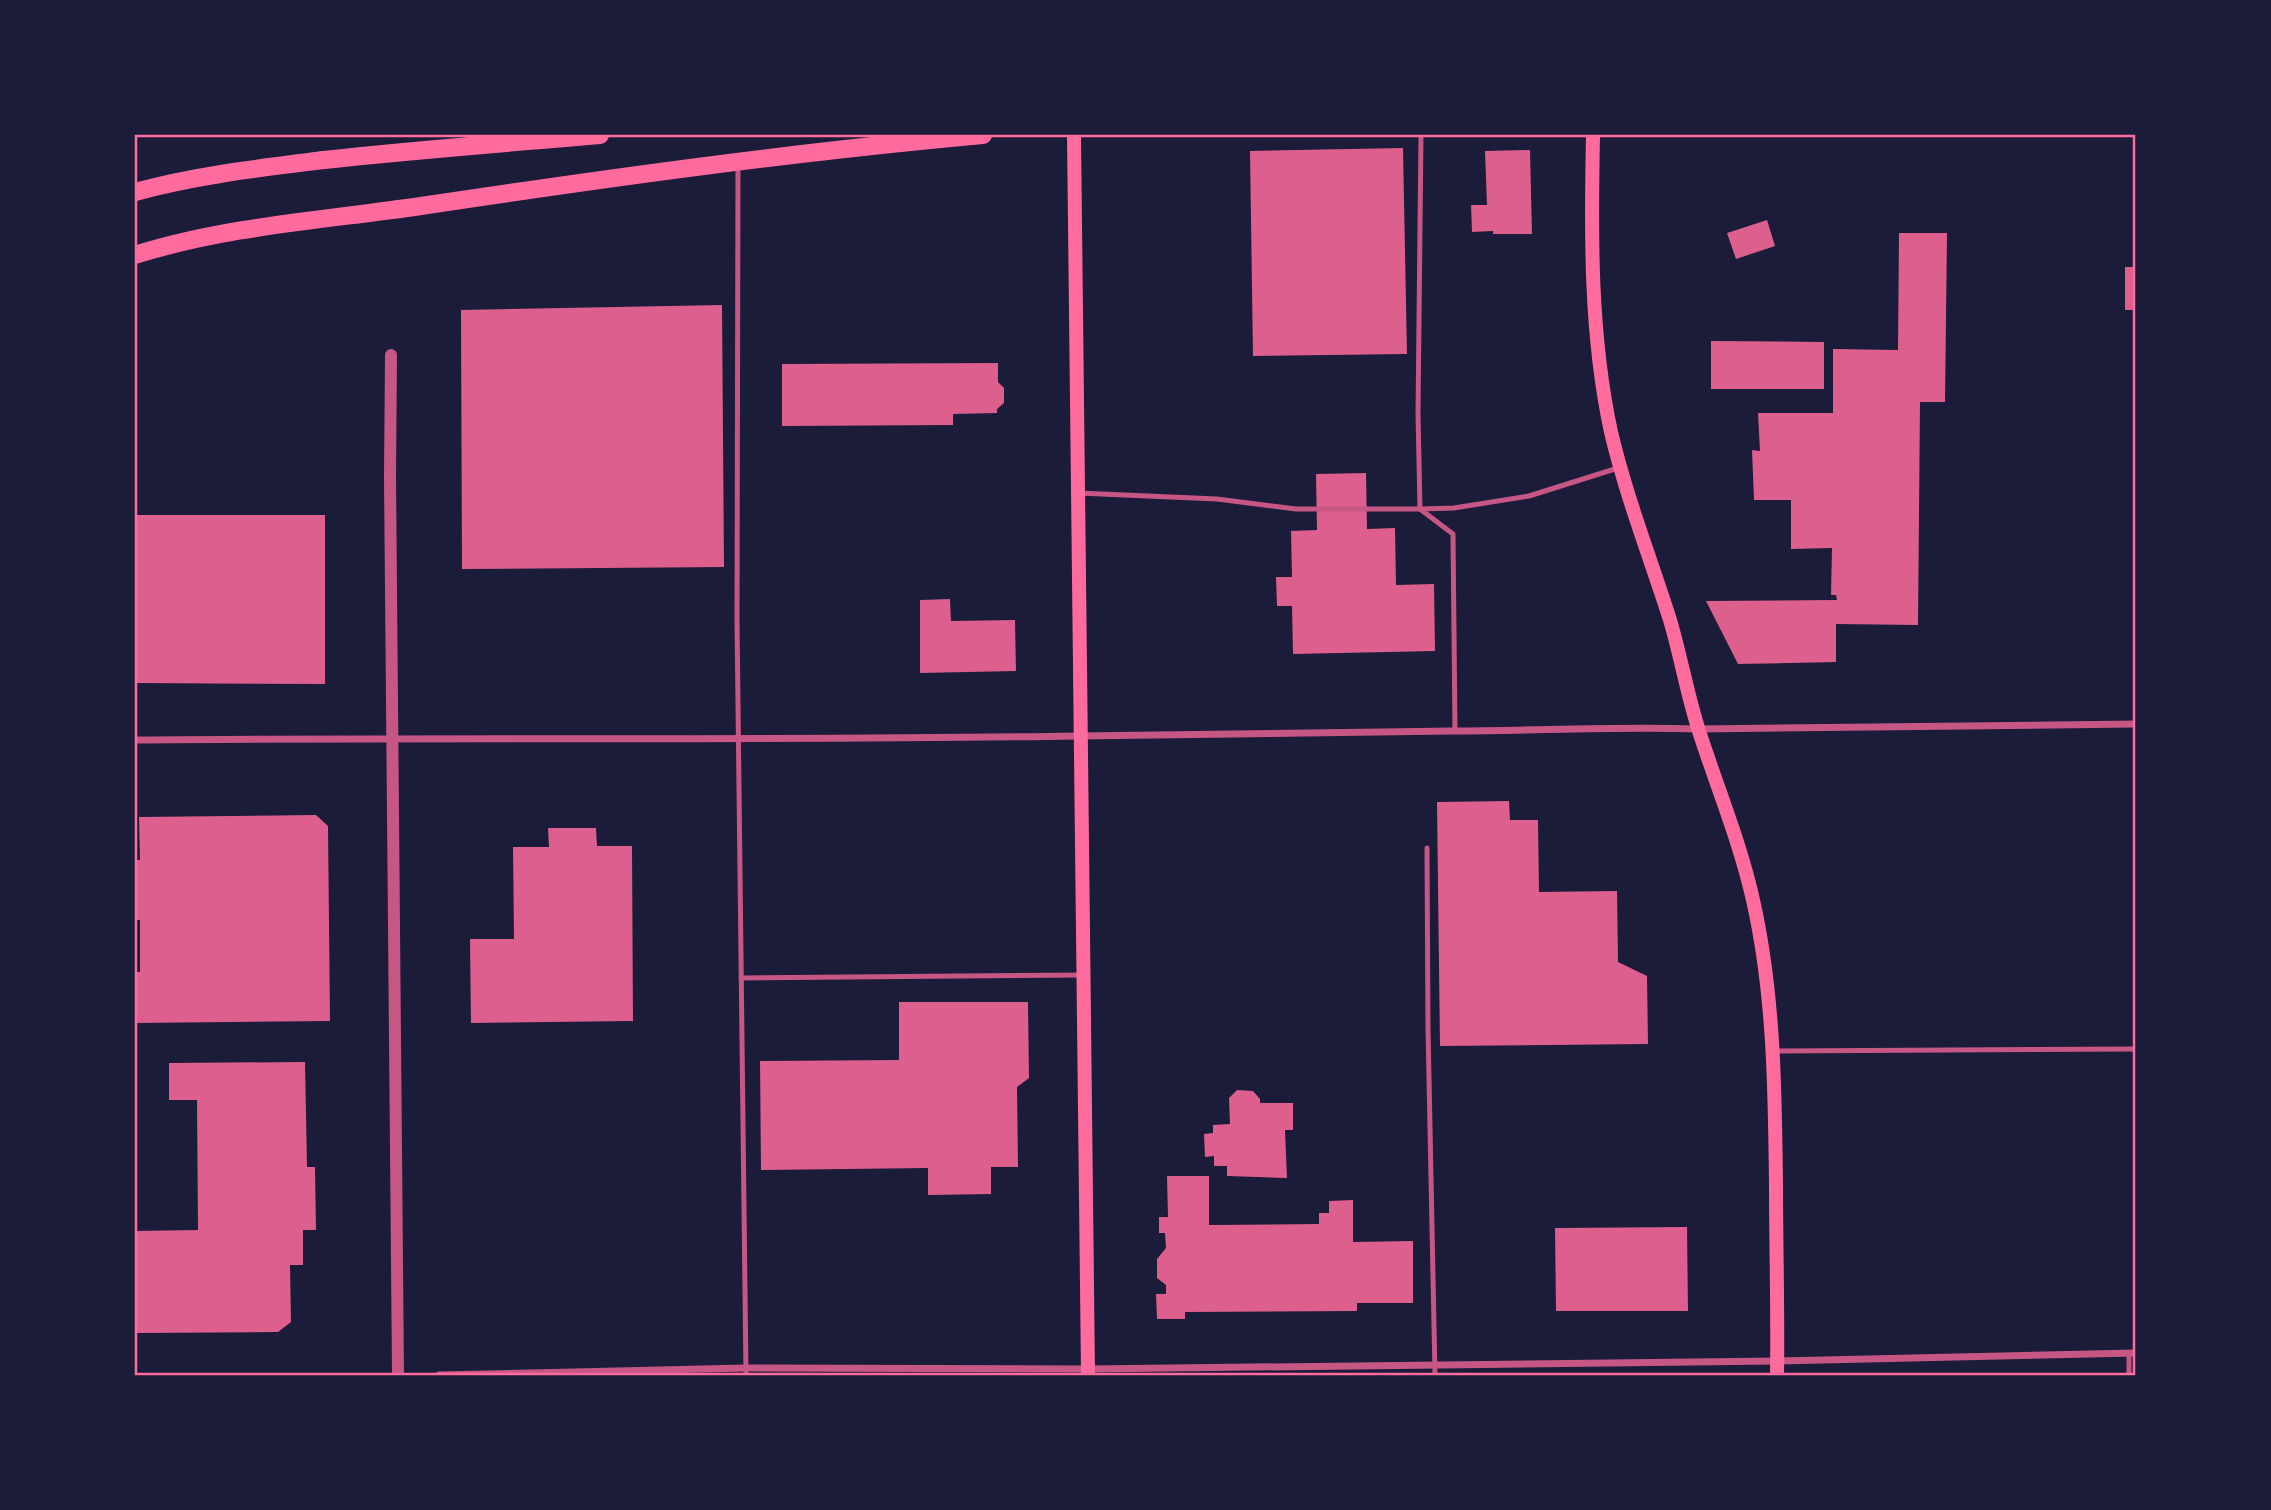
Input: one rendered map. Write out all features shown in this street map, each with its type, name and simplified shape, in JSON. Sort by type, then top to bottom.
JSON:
[{"type":"main road","points":[[135,192],[179,180],[266,167],[600,135]]},
{"type":"main road","points":[[135,255],[272,226],[738,162],[881,144],[983,135]]},
{"type":"main road","points":[[1074,135],[1088,1372]]},
{"type":"main road","points":[[1592,135],[1591,212],[1598,360],[1621,468],[1670,620],[1698,729],[1736,835],[1753,901],[1764,967],[1773,1051],[1777,1368]]},
{"type":"street","points":[[391,355],[398,1375]]},
{"type":"street","points":[[135,740],[392,737],[739,740],[1632,727],[1698,729],[2136,724]]},
{"type":"street","points":[[439,1375],[1088,1372],[1435,1364],[1777,1368],[2133,1353]]},
{"type":"lane","points":[[1420,509],[1418,414],[1421,135]]},
{"type":"lane","points":[[738,162],[737,620],[746,1372]]},
{"type":"lane","points":[[1077,493],[1204,498],[1296,509],[1454,508],[1529,496],[1621,468]]},
{"type":"lane","points":[[1420,509],[1453,534],[1455,731]]},
{"type":"lane","points":[[1427,848],[1435,1375]]},
{"type":"lane","points":[[741,978],[1083,975]]},
{"type":"lane","points":[[1773,1051],[2136,1049]]},
{"type":"lane","points":[[2129,1375],[2133,1353]]},
{"type":"building","points":[[1403,148],[1407,354],[1253,356],[1250,151]]},
{"type":"building","points":[[1530,150],[1532,234],[1472,232],[1471,205],[1487,205],[1485,151]]},
{"type":"building","points":[[1767,220],[1775,246],[1736,259],[1727,233]]},
{"type":"building","points":[[1899,233],[1947,233],[1945,402],[1920,402],[1918,625],[1836,624],[1836,662],[1738,664],[1706,601],[1837,600],[1836,595],[1831,595],[1832,548],[1791,549],[1791,500],[1754,500],[1752,450],[1760,451],[1758,413],[1833,413],[1833,349],[1898,350]]},
{"type":"building","points":[[2125,267],[2136,267],[2136,310],[2125,310]]},
{"type":"building","points":[[722,305],[724,567],[462,569],[461,310]]},
{"type":"building","points":[[1711,341],[1824,342],[1824,389],[1711,389]]},
{"type":"building","points":[[998,363],[998,382],[1004,388],[1004,403],[997,409],[997,413],[953,414],[953,425],[782,426],[782,364]]},
{"type":"building","points":[[1366,473],[1367,529],[1395,528],[1396,585],[1434,584],[1435,651],[1293,654],[1292,606],[1277,606],[1276,577],[1292,577],[1291,531],[1317,530],[1316,474]]},
{"type":"building","points":[[135,515],[325,515],[325,684],[135,683]]},
{"type":"building","points":[[950,599],[951,621],[1015,620],[1016,671],[920,673],[920,600]]},
{"type":"building","points":[[1509,801],[1510,820],[1538,820],[1539,892],[1617,891],[1618,962],[1647,976],[1648,1044],[1440,1046],[1437,802]]},
{"type":"building","points":[[316,815],[328,826],[330,1021],[135,1023],[135,972],[140,972],[140,920],[135,920],[135,860],[140,860],[139,817]]},
{"type":"building","points":[[548,828],[596,828],[597,846],[632,846],[633,1021],[471,1023],[470,939],[514,939],[513,847],[549,847]]},
{"type":"building","points":[[899,1002],[1028,1002],[1029,1078],[1017,1087],[1018,1167],[991,1167],[991,1194],[928,1195],[928,1168],[761,1170],[760,1061],[899,1060]]},
{"type":"building","points":[[305,1062],[307,1167],[315,1167],[316,1230],[303,1230],[303,1265],[290,1265],[291,1322],[278,1332],[135,1333],[135,1231],[198,1230],[197,1100],[169,1100],[169,1063]]},
{"type":"building","points":[[1237,1090],[1253,1091],[1260,1103],[1293,1103],[1293,1130],[1285,1130],[1287,1178],[1227,1176],[1227,1166],[1214,1166],[1214,1156],[1205,1157],[1204,1134],[1213,1133],[1213,1125],[1230,1124],[1229,1098]]},
{"type":"building","points":[[1167,1176],[1209,1176],[1209,1225],[1319,1224],[1319,1213],[1329,1213],[1329,1201],[1353,1200],[1353,1242],[1413,1241],[1413,1303],[1357,1303],[1357,1311],[1185,1312],[1185,1319],[1157,1319],[1156,1294],[1166,1294],[1166,1285],[1157,1278],[1157,1259],[1166,1248],[1165,1233],[1159,1233],[1159,1217],[1168,1217]]},
{"type":"building","points":[[1687,1227],[1688,1311],[1556,1311],[1555,1228]]}]
